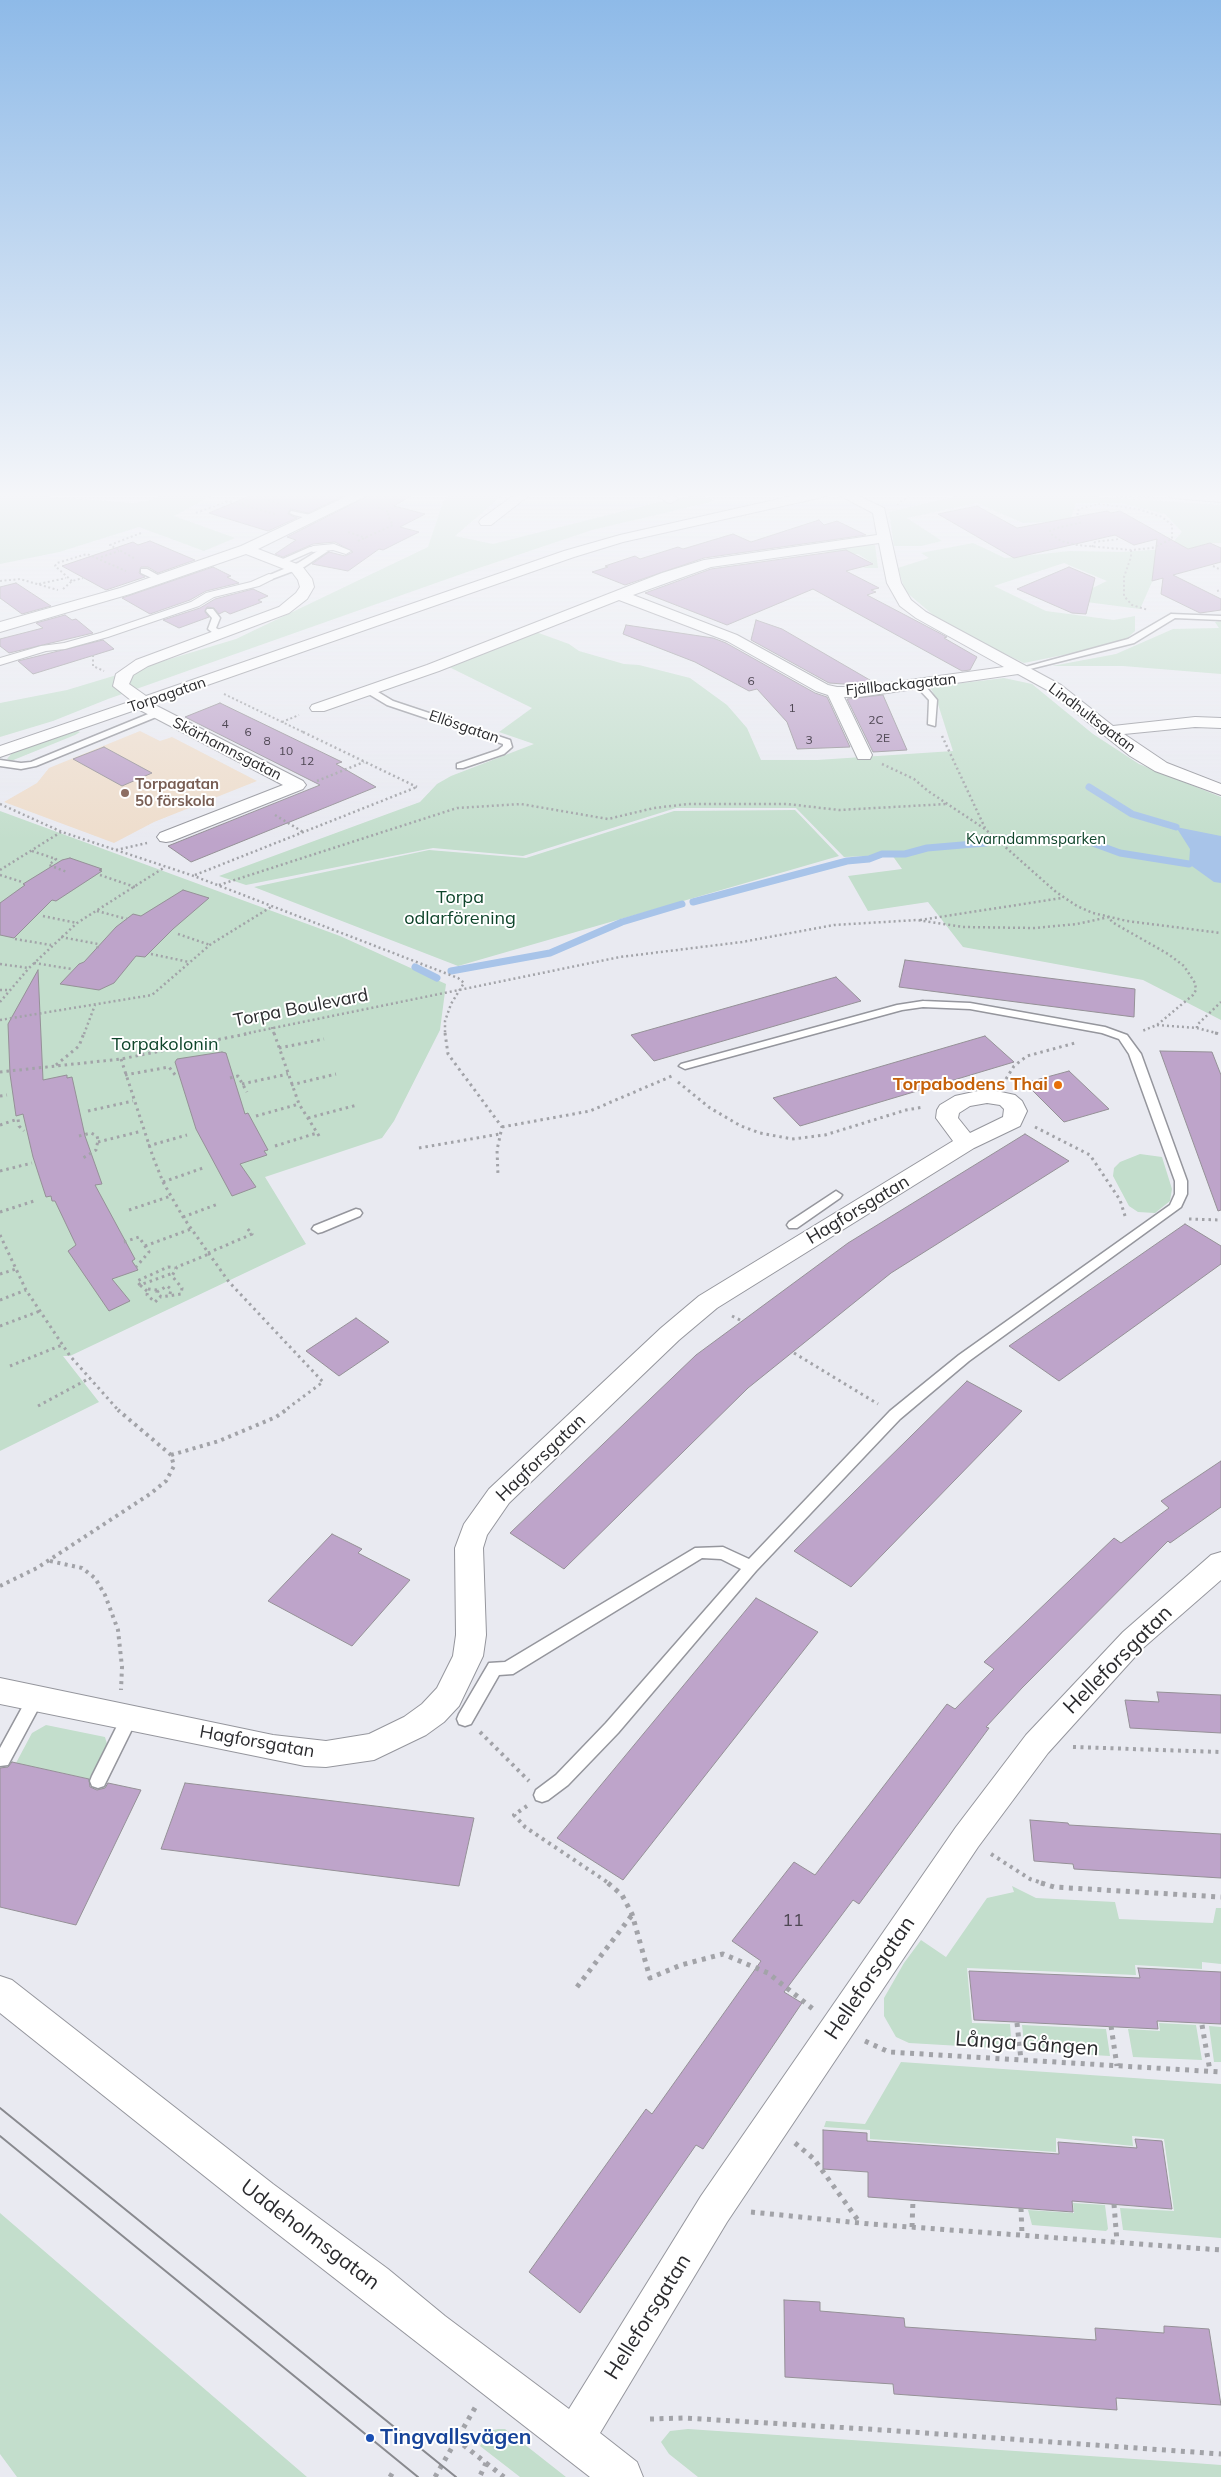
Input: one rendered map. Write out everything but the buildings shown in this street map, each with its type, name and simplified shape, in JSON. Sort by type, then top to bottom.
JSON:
[{"type":"street","points":[[3,624],[57,609]]},
{"type":"street","points":[[0,662],[45,648],[65,646],[104,635],[182,609]]},
{"type":"street","points":[[220,634],[286,609]]},
{"type":"street","name":"Torpagatan","points":[[0,752],[147,706],[417,609]]},
{"type":"street","points":[[318,708],[370,691],[585,609]]},
{"type":"street","name":"Fjällbackagatan","points":[[655,609],[732,638],[822,688],[837,692],[858,692],[1022,669]]},
{"type":"street","name":"Lindhultsgatan","points":[[913,609],[941,628],[1055,688],[1136,752],[1161,767],[1221,790]]},
{"type":"street","name":"Skärhamnsgatan","points":[[220,634],[142,663],[122,677],[121,686],[147,706],[297,785]]},
{"type":"street","points":[[837,692],[836,696],[864,755]]},
{"type":"street","points":[[1109,731],[1195,722],[1221,723]]},
{"type":"street","name":"Skärhamnsgatan","points":[[166,836],[297,785]]},
{"type":"street","points":[[966,1143],[947,1118],[948,1110],[963,1101],[996,1097]]},
{"type":"street","name":"Hagforsgatan","points":[[0,1691],[273,1748],[326,1754],[374,1747],[415,1726],[433,1713],[448,1697],[459,1678],[468,1656],[471,1635],[468,1573],[469,1548],[474,1532],[499,1496],[670,1334],[708,1302],[966,1143],[1012,1121],[1016,1111],[1014,1106],[1007,1100],[996,1097]]},
{"type":"street","name":"Helleforsgatan","points":[[574,2438],[714,2209],[967,1837],[1037,1744],[1133,1640],[1221,1563]]},
{"type":"street","name":"Uddeholmsgatan","points":[[0,1992],[260,2197],[494,2376],[622,2477]]},
{"type":"lane","points":[[210,611],[216,618],[212,629],[220,634]]},
{"type":"lane","points":[[1022,669],[1131,641],[1174,616],[1221,618]]},
{"type":"lane","points":[[920,684],[934,700],[932,724]]},
{"type":"lane","name":"Ellösgatan","points":[[370,691],[390,703],[507,742],[508,747],[501,752],[460,766]]},
{"type":"lane","points":[[0,764],[21,766],[34,764],[147,706]]},
{"type":"lane","points":[[542,1795],[562,1780],[612,1728],[750,1567],[895,1415],[964,1358],[1175,1207],[1181,1194],[1181,1181],[1135,1054],[1123,1037],[1105,1030],[970,1006],[923,1004],[901,1007],[685,1066]]},
{"type":"lane","points":[[793,1225],[836,1195]]},
{"type":"lane","points":[[318,1229],[356,1213]]},
{"type":"lane","points":[[465,1719],[495,1668],[507,1669],[700,1552],[723,1553],[750,1567]]},
{"type":"lane","points":[[2,1760],[36,1698]]},
{"type":"lane","points":[[98,1781],[121,1716]]},
{"type":"path","points":[[1143,609],[1150,611]]},
{"type":"path","points":[[94,654],[93,666],[106,672]]},
{"type":"path","points":[[950,750],[985,829]]},
{"type":"path","points":[[864,755],[914,779],[989,832],[1064,898],[1094,913],[1155,925],[1221,933]]},
{"type":"path","points":[[297,785],[305,786],[365,762]]},
{"type":"path","points":[[194,876],[417,787]]},
{"type":"path","points":[[253,802],[303,832]]},
{"type":"path","points":[[0,804],[62,832],[219,885],[271,907],[458,978],[464,983],[444,1021],[448,1054],[502,1127]]},
{"type":"path","points":[[219,885],[457,808],[521,804],[608,820],[654,808],[688,804],[787,804],[839,810],[947,804]]},
{"type":"path","points":[[0,870],[62,832]]},
{"type":"path","points":[[116,850],[150,843],[166,836]]},
{"type":"path","points":[[31,850],[56,859],[49,866],[67,872]]},
{"type":"path","points":[[0,1002],[51,945],[77,923],[165,866]]},
{"type":"path","points":[[100,874],[135,887]]},
{"type":"path","points":[[0,875],[22,882]]},
{"type":"path","points":[[917,920],[1064,898]]},
{"type":"path","points":[[0,1020],[144,997],[158,991],[210,945],[271,907]]},
{"type":"path","points":[[97,911],[127,919]]},
{"type":"path","points":[[43,916],[77,923]]},
{"type":"path","points":[[917,920],[963,928],[1035,928],[1077,924],[1108,917]]},
{"type":"path","points":[[996,1097],[1014,1066],[1027,1056],[1096,1037],[1123,1037],[1157,1025],[1193,995],[1196,990],[1191,975],[1168,954],[1112,922],[1108,917]]},
{"type":"path","name":"Torpa Boulevard","points":[[0,1072],[120,1059],[459,990],[492,981],[620,957],[742,942],[834,925],[917,920]]},
{"type":"path","points":[[178,934],[210,945]]},
{"type":"path","points":[[61,937],[98,944],[98,951]]},
{"type":"path","points":[[15,939],[51,945]]},
{"type":"path","points":[[152,954],[190,962]]},
{"type":"path","points":[[34,963],[72,969]]},
{"type":"path","points":[[0,964],[29,968]]},
{"type":"path","points":[[0,990],[10,990]]},
{"type":"path","points":[[1197,1028],[1197,1024],[1221,1002]]},
{"type":"path","points":[[55,1065],[79,1046],[95,1005]]},
{"type":"path","points":[[1157,1025],[1197,1028],[1221,1034]]},
{"type":"path","points":[[272,1027],[299,1104],[321,1139]]},
{"type":"path","points":[[279,1048],[324,1038]]},
{"type":"path","points":[[120,1059],[142,1131],[163,1182],[183,1217],[229,1282],[323,1382],[276,1417],[219,1441],[171,1455]]},
{"type":"path","points":[[502,1127],[590,1111],[671,1078],[685,1066]]},
{"type":"path","points":[[125,1075],[169,1067],[176,1076]]},
{"type":"path","points":[[242,1084],[288,1074]]},
{"type":"path","points":[[291,1084],[336,1074]]},
{"type":"path","points":[[230,1078],[238,1076],[246,1092]]},
{"type":"path","points":[[671,1078],[710,1108],[741,1126],[760,1133],[792,1139],[825,1136],[906,1110],[927,1106],[948,1110]]},
{"type":"path","points":[[0,1096],[7,1095]]},
{"type":"path","points":[[88,1111],[132,1101]]},
{"type":"path","points":[[256,1116],[299,1104]]},
{"type":"path","points":[[308,1118],[358,1105]]},
{"type":"path","points":[[0,1125],[18,1119],[19,1126],[24,1131]]},
{"type":"path","points":[[1027,1125],[1090,1155],[1106,1176],[1120,1200],[1128,1231],[1134,1236]]},
{"type":"path","points":[[498,1175],[497,1150],[502,1127]]},
{"type":"path","points":[[98,1142],[142,1131]]},
{"type":"path","points":[[275,1146],[317,1133]]},
{"type":"path","points":[[79,1136],[94,1134],[98,1136],[94,1153],[83,1158]]},
{"type":"path","points":[[419,1148],[500,1134]]},
{"type":"path","points":[[148,1146],[187,1135]]},
{"type":"path","points":[[0,1171],[32,1163]]},
{"type":"path","points":[[163,1182],[203,1168]]},
{"type":"path","points":[[129,1210],[171,1196]]},
{"type":"path","points":[[0,1212],[37,1200]]},
{"type":"path","points":[[183,1217],[218,1204]]},
{"type":"path","points":[[148,1291],[137,1281],[168,1267],[176,1268],[252,1234],[247,1228]]},
{"type":"path","points":[[145,1246],[191,1229]]},
{"type":"path","points":[[0,1234],[26,1290],[62,1345],[124,1416],[171,1455],[174,1466],[163,1485],[50,1560],[0,1586]]},
{"type":"path","points":[[124,1242],[139,1237],[149,1252],[136,1267]]},
{"type":"path","points":[[0,1274],[16,1268]]},
{"type":"path","points":[[140,1285],[173,1273],[176,1268]]},
{"type":"path","points":[[156,1272],[158,1278]]},
{"type":"path","points":[[148,1291],[147,1295],[155,1302],[160,1297],[182,1294],[182,1288],[176,1282],[173,1273]]},
{"type":"path","points":[[148,1291],[150,1288],[157,1290],[162,1287],[170,1287],[176,1282]]},
{"type":"path","points":[[170,1287],[170,1294]]},
{"type":"path","points":[[0,1300],[26,1290]]},
{"type":"path","points":[[157,1290],[157,1295],[160,1297]]},
{"type":"path","points":[[723,1320],[738,1309]]},
{"type":"path","points":[[0,1326],[40,1311]]},
{"type":"path","points":[[10,1366],[62,1345]]},
{"type":"path","points":[[794,1353],[895,1415]]},
{"type":"path","points":[[38,1406],[90,1378]]},
{"type":"path","points":[[50,1560],[82,1568],[95,1578],[112,1610],[118,1630],[122,1667],[121,1716]]},
{"type":"path","points":[[477,1730],[519,1770]]},
{"type":"path","points":[[1070,1747],[1086,1746],[1221,1752]]},
{"type":"path","points":[[542,1795],[514,1815],[524,1828],[603,1878],[622,1895],[632,1914],[577,1988]]},
{"type":"path","points":[[994,1844],[989,1852],[1030,1879],[1054,1887],[1221,1897]]},
{"type":"path","name":"Långa Gången","points":[[632,1914],[650,1978],[681,1965],[723,1954],[768,1973],[836,2027],[889,2052],[1221,2072]]},
{"type":"path","points":[[1017,2023],[1021,2060]]},
{"type":"path","points":[[1202,2025],[1210,2072]]},
{"type":"path","points":[[1111,2026],[1117,2066]]},
{"type":"path","points":[[772,2123],[814,2159],[860,2223]]},
{"type":"path","points":[[912,2227],[913,2200]]},
{"type":"path","points":[[1114,2204],[1117,2242]]},
{"type":"path","points":[[1020,2208],[1022,2235]]},
{"type":"path","points":[[742,2212],[860,2223],[1221,2250]]},
{"type":"path","points":[[435,2477],[494,2376]]},
{"type":"path","points":[[650,2419],[685,2418],[883,2430],[1221,2454]]},
{"type":"path","points":[[456,2439],[504,2477]]},
{"type":"path","points":[[480,2476],[486,2463]]},
{"type":"shaded area","name":"Torpagatan 50 förskola","points":[[140,731],[160,741],[172,737],[257,781],[154,822],[114,843],[4,802],[37,783],[49,768]]},
{"type":"green space","points":[[299,609],[364,609],[108,699],[53,721],[0,737],[0,703],[67,690],[236,639]]},
{"type":"green space","points":[[926,609],[1041,609],[1046,611],[1114,620],[1135,616],[1135,631],[1122,643],[1024,663],[945,625]]},
{"type":"green space","points":[[1221,621],[1221,674],[1123,666],[1052,666],[1116,654],[1173,629],[1219,628],[1215,622]]},
{"type":"green space","name":"Kvarndammsparken","points":[[536,632],[569,644],[579,651],[624,664],[639,665],[690,678],[727,705],[747,728],[761,760],[817,760],[953,751],[936,698],[930,687],[1004,678],[1032,684],[1093,734],[1139,764],[1221,797],[1221,1020],[1143,980],[963,947],[928,902],[868,911],[848,876],[902,869],[892,855],[844,857],[796,808],[676,808],[523,856],[433,848],[246,885],[219,876],[420,802],[437,784],[451,776],[534,744],[499,732],[532,708],[447,666]]},
{"type":"green space","points":[[77,731],[80,732],[11,761],[7,759],[12,753]]},
{"type":"green space","name":"Torpa odlarförening","points":[[795,810],[839,856],[458,966],[254,887],[429,850],[526,858],[674,811]]},
{"type":"green space","name":"Torpakolonin","points":[[0,811],[340,936],[446,984],[440,1030],[394,1121],[382,1138],[265,1177],[306,1244],[70,1356],[63,1356],[99,1402],[0,1451]]},
{"type":"green space","points":[[1140,1154],[1162,1157],[1172,1189],[1170,1201],[1155,1213],[1138,1212],[1129,1206],[1113,1176],[1114,1168],[1120,1162]]},
{"type":"green space","points":[[46,1725],[105,1737],[107,1744],[90,1779],[16,1763],[32,1733]]},
{"type":"green space","points":[[1012,1886],[1036,1898],[1115,1902],[1119,1919],[1213,1923],[1216,1908],[1221,1908],[1221,1964],[1202,1962],[1202,1969],[1135,1965],[1136,1975],[967,1968],[972,2023],[1010,2024],[1012,2049],[909,2043],[896,2037],[884,2016],[884,1998],[904,1963],[921,1940],[946,1957],[987,1898],[1014,1892]]},
{"type":"green space","points":[[1159,2023],[1196,2025],[1202,2060],[1133,2057],[1128,2029],[1160,2031]]},
{"type":"green space","points":[[1022,2025],[1106,2029],[1110,2056],[1025,2051]]},
{"type":"green space","points":[[1209,2026],[1221,2027],[1221,2062],[1214,2062]]},
{"type":"green space","points":[[901,2062],[1221,2084],[1221,2238],[1123,2230],[1120,2208],[1174,2211],[1164,2139],[1132,2136],[1133,2146],[1056,2138],[1056,2152],[870,2139],[870,2130],[824,2127],[826,2121],[865,2124]]},
{"type":"green space","points":[[1073,2203],[1105,2205],[1108,2229],[1106,2231],[1032,2225],[1028,2210],[1074,2213]]},
{"type":"green space","points":[[0,2213],[307,2477],[17,2477],[0,2454]]},
{"type":"green space","points":[[505,2429],[566,2477],[520,2477],[480,2446],[489,2431]]},
{"type":"green space","points":[[688,2429],[1221,2465],[1221,2477],[698,2477],[669,2454],[661,2442],[670,2431]]},
{"type":"water","points":[[1176,827],[1221,836],[1221,883],[1214,882],[1189,864],[1190,849]]},
{"type":"waterway","points":[[1089,787],[1132,814],[1176,827]]},
{"type":"waterway","points":[[693,902],[847,861],[869,859],[882,854],[905,854],[927,848],[986,843],[1000,838],[1024,840],[1056,838],[1090,842],[1120,853],[1189,864]]},
{"type":"waterway","points":[[451,971],[550,953],[622,922],[682,904]]},
{"type":"waterway","points":[[415,967],[437,978]]},
{"type":"tram line","points":[[0,2108],[456,2477]]},
{"type":"tram line","points":[[0,2136],[418,2477]]},
{"type":"place","name":"Torpagatan 50 förskola","points":[[125,793]]},
{"type":"place","name":"Torpabodens Thai","points":[[1058,1085]]},
{"type":"place","name":"Tingvallsvägen","points":[[370,2438]]}]
